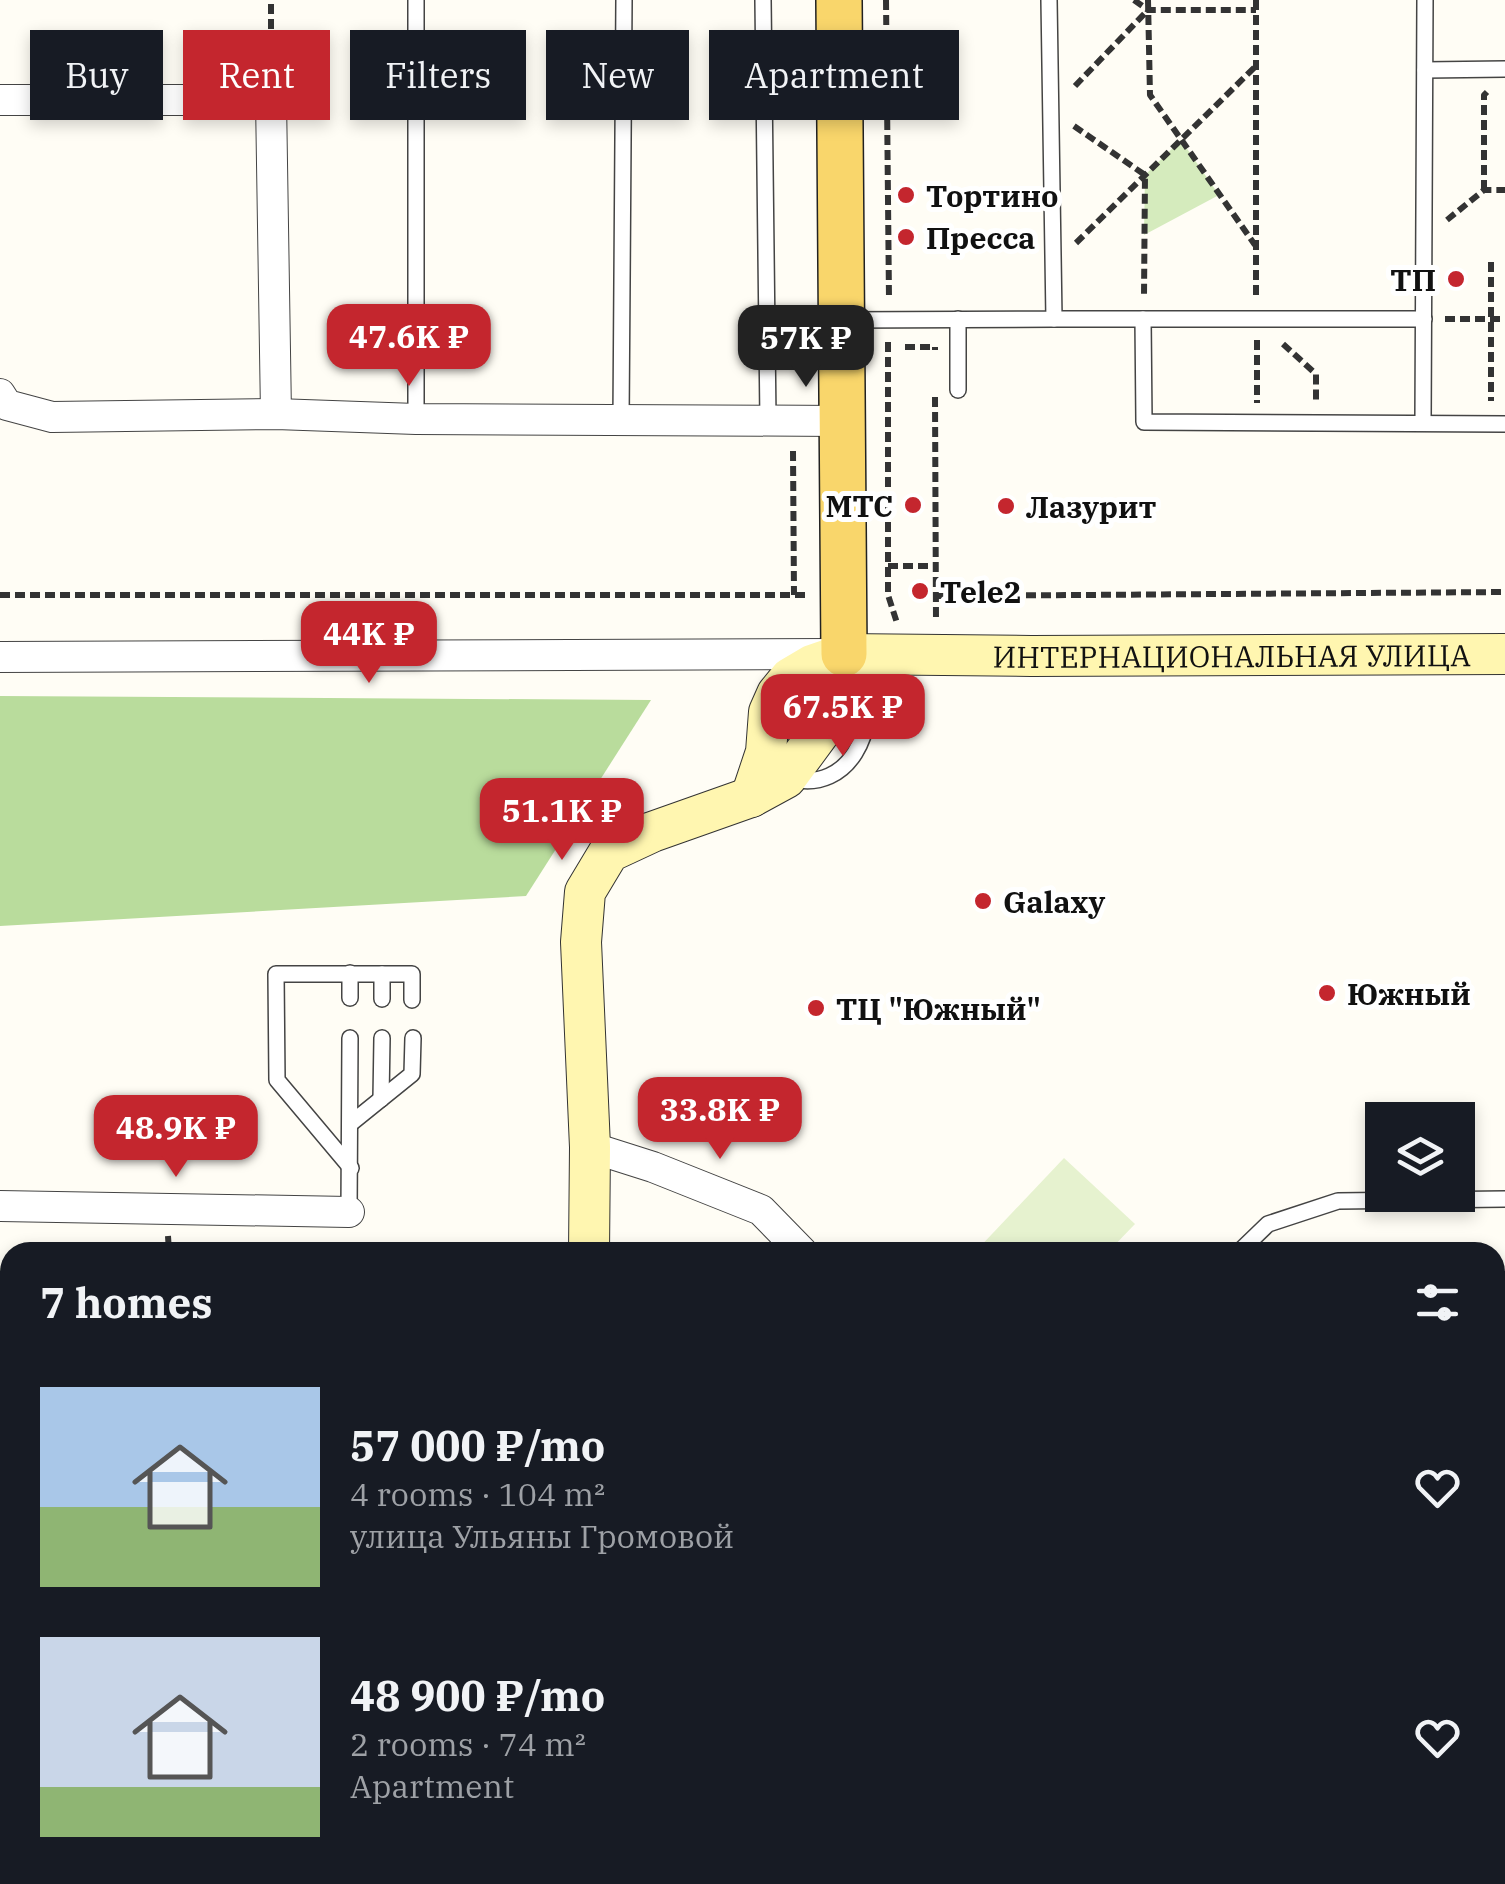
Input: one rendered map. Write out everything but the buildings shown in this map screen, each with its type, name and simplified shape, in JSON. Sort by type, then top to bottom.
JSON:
[{"type":"main road","points":[[589,1242],[584,892],[609,852],[652,832],[751,797],[776,765],[825,725],[844,654],[839,0]]},
{"type":"main road","points":[[776,765],[769,712],[777,694],[790,678],[812,664],[844,654]]},
{"type":"main road","name":"ИНТЕРНАЦИОНАЛЬНАЯ УЛИЦА","points":[[844,654],[1505,654]]},
{"type":"street","points":[[0,100],[183,100]]},
{"type":"street","points":[[271,120],[276,414]]},
{"type":"street","points":[[0,394],[7,405],[52,417],[276,414],[416,419],[842,421]]},
{"type":"street","name":"ИНТЕРНАЦИОНАЛЬНАЯ УЛИЦА","points":[[0,657],[844,654]]},
{"type":"street","points":[[590,1148],[653,1167],[762,1210],[792,1242]]},
{"type":"street","points":[[0,1206],[349,1212]]},
{"type":"lane","points":[[416,0],[416,419]]},
{"type":"lane","points":[[621,421],[624,0]]},
{"type":"lane","points":[[763,0],[768,420]]},
{"type":"lane","points":[[1050,0],[1054,318]]},
{"type":"lane","points":[[1423,423],[1424,0]]},
{"type":"lane","points":[[1425,70],[1505,70]]},
{"type":"lane","points":[[1143,318],[1144,422],[1498,424]]},
{"type":"lane","points":[[842,320],[1424,318]]},
{"type":"lane","points":[[958,319],[958,390]]},
{"type":"lane","points":[[350,973],[350,998]]},
{"type":"lane","points":[[351,1168],[277,1080],[276,974],[412,974],[412,1000]]},
{"type":"lane","points":[[382,974],[382,999]]},
{"type":"lane","points":[[349,1212],[350,1038]]},
{"type":"lane","points":[[381,1099],[382,1038]]},
{"type":"lane","points":[[350,1124],[412,1074],[412,1038]]},
{"type":"lane","points":[[1249,1242],[1268,1224],[1338,1201],[1505,1199]]},
{"type":"path","points":[[271,0],[271,30]]},
{"type":"path","points":[[1134,0],[1148,10],[1256,10]]},
{"type":"path","points":[[1148,0],[1150,95],[1255,246]]},
{"type":"path","points":[[1256,0],[1257,423]]},
{"type":"path","points":[[1144,175],[1051,110],[1148,10]]},
{"type":"path","points":[[1054,265],[1256,66]]},
{"type":"path","points":[[1484,190],[1484,96],[1495,84]]},
{"type":"path","points":[[1143,318],[1144,175]]},
{"type":"path","points":[[1424,238],[1484,190],[1505,190]]},
{"type":"path","points":[[1491,262],[1498,424]]},
{"type":"path","points":[[1424,318],[1505,319]]},
{"type":"path","points":[[1256,319],[1316,374],[1316,423]]},
{"type":"path","points":[[888,347],[935,347],[935,367]]},
{"type":"path","points":[[935,387],[936,635]]},
{"type":"path","points":[[888,566],[936,566]]},
{"type":"path","points":[[0,595],[844,592]]},
{"type":"path","points":[[936,596],[1505,592]]},
{"type":"green space","points":[[1181,140],[1219,195],[1144,235],[1145,175]]},
{"type":"green space","points":[[0,696],[651,700],[526,896],[0,926]]},
{"type":"green space","points":[[1064,1158],[1135,1224],[1118,1242],[984,1242]]},
{"type":"place","name":"Тортино","points":[[906,195]]},
{"type":"place","name":"Пресса","points":[[906,237]]},
{"type":"place","name":"ТП","points":[[1456,279]]},
{"type":"place","name":"МТС","points":[[913,505]]},
{"type":"place","name":"Лазурит","points":[[1006,506]]},
{"type":"place","name":"Tele2","points":[[920,591]]},
{"type":"place","name":"Galaxy","points":[[983,901]]},
{"type":"place","name":"Южный","points":[[1327,993]]},
{"type":"place","name":"ТЦ \"Южный\"","points":[[816,1008]]}]
